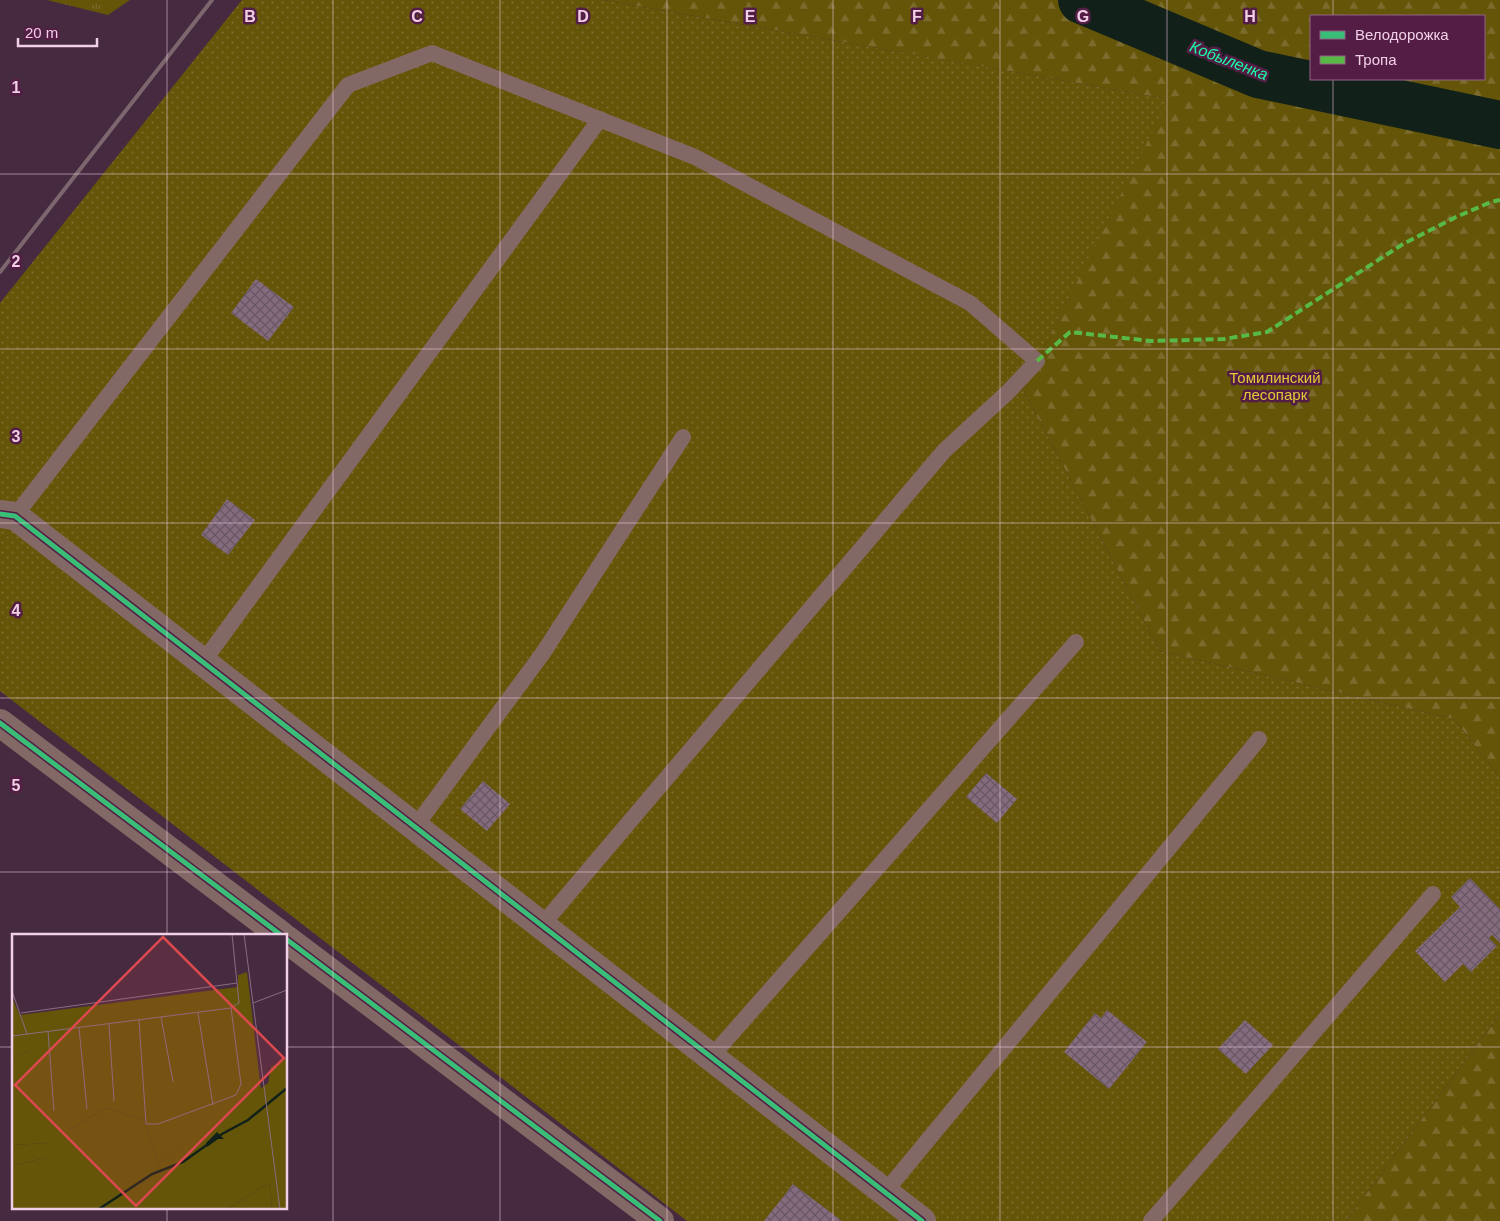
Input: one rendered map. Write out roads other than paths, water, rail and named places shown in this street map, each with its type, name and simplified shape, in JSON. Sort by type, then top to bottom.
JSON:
[{"type":"street","points":[[8,515],[203,662],[922,1221]]},
{"type":"street","points":[[0,723],[280,934]]},
{"type":"street","points":[[288,941],[660,1221]]},
{"type":"lane","points":[[8,515],[348,85],[432,53],[696,157],[970,303],[1037,360],[1008,392],[944,451],[542,925]]},
{"type":"lane","points":[[203,662],[600,119]]},
{"type":"lane","points":[[414,826],[543,653],[684,437]]},
{"type":"lane","points":[[711,1057],[1076,642]]},
{"type":"lane","points":[[885,1192],[1259,739]]},
{"type":"lane","points":[[1151,1221],[1433,894]]},
{"type":"waterway","name":"Кобыленка","points":[[1082,0],[1258,74],[1500,125]]},
{"type":"railway","points":[[0,272],[212,0]]},
{"type":"park label","name":"Томилинский лесопарк","points":[[1275,386]]}]
